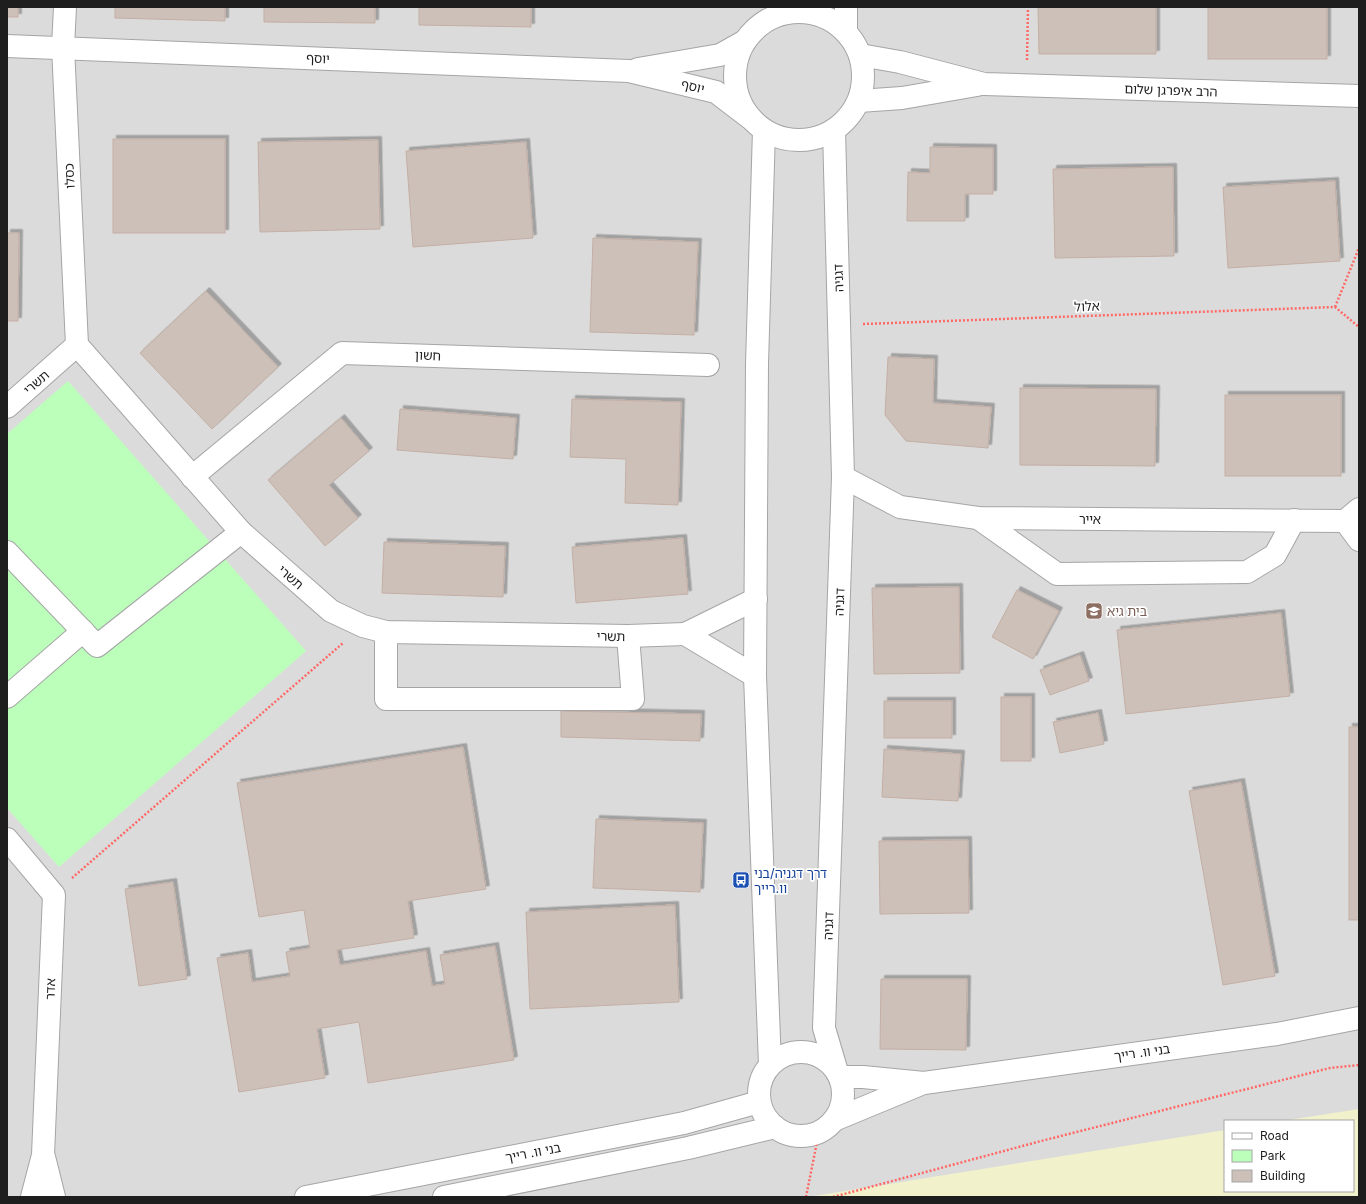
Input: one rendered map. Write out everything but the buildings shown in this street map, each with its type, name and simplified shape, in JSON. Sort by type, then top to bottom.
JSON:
[{"type":"street","name":"כסלו","points":[[65,7],[63,47],[78,345]]},
{"type":"street","points":[[846,7],[846,32]]},
{"type":"street","points":[[775,12],[811,12],[828,19],[846,32],[860,55],[864,78],[859,101],[848,117],[834,130],[813,139],[790,140],[757,124],[738,98],[734,75],[737,57],[745,41],[757,27],[775,12]]},
{"type":"street","name":"יוסף","points":[[629,71],[720,55],[745,41]]},
{"type":"street","name":"יוסף","points":[[7,46],[63,47],[629,71],[716,92],[757,124]]},
{"type":"street","name":"הרב איפרגן שלום","points":[[860,55],[900,62],[984,84],[1359,96]]},
{"type":"street","name":"הרב איפרגן שלום","points":[[859,101],[902,98],[984,84]]},
{"type":"street","points":[[757,124],[756,676],[770,1065]]},
{"type":"street","name":"דגניה","points":[[834,130],[843,478],[824,1028],[839,1074]]},
{"type":"street","name":"תשרי","points":[[7,407],[78,345],[241,532],[331,611],[363,626],[386,632],[628,636],[685,634],[756,599]]},
{"type":"street","name":"חשון","points":[[192,477],[342,352],[708,364]]},
{"type":"street","name":"אייר","points":[[843,478],[900,507],[978,518],[1294,520],[1352,515],[1359,540]]},
{"type":"street","points":[[978,518],[1057,574],[1248,572],[1275,555],[1294,520]]},
{"type":"street","points":[[7,552],[98,646],[241,532]]},
{"type":"street","points":[[7,696],[83,631]]},
{"type":"street","points":[[386,632],[386,699],[633,699],[628,636]]},
{"type":"street","points":[[685,634],[756,676]]},
{"type":"street","points":[[7,839],[54,895]]},
{"type":"street","name":"אדר","points":[[32,1197],[43,1156],[54,895]]},
{"type":"street","name":"בני וו. רייך","points":[[839,1074],[924,1083],[1277,1034],[1359,1018]]},
{"type":"street","points":[[759,1102],[759,1089],[762,1076],[770,1065],[780,1057],[792,1052],[805,1052],[818,1055],[829,1062],[839,1074],[843,1088],[843,1100],[840,1110],[826,1126]]},
{"type":"street","name":"בני וו. רייך","points":[[306,1197],[684,1123],[759,1102],[762,1112],[775,1127],[785,1133],[796,1136],[808,1135],[924,1083]]},
{"type":"street","name":"בני וו. רייך","points":[[444,1197],[688,1148],[775,1127]]},
{"type":"street","name":"אדר","points":[[43,1156],[54,1197]]},
{"type":"path","points":[[1027,86],[1028,7]]},
{"type":"path","points":[[1359,248],[1335,307],[1359,326]]},
{"type":"path","name":"אלול","points":[[839,324],[1335,307]]},
{"type":"path","points":[[54,895],[363,626]]},
{"type":"path","points":[[833,1197],[1041,1140],[1330,1068],[1359,1065]]},
{"type":"path","points":[[806,1197],[826,1126]]},
{"type":"shaded area","points":[[7,7],[1359,7],[1359,1197],[7,1197]]},
{"type":"green space","points":[[68,381],[306,651],[59,867],[7,808],[7,434]]},
{"type":"green space","points":[[1359,1109],[1359,1197],[808,1197],[1224,1130],[1224,1192],[1354,1192],[1354,1120],[1288,1120]]},
{"type":"place","name":"בית גיא","points":[[1094,611]]},
{"type":"place","name":"דרך דגניה/בני וו.רייך","points":[[741,880]]}]
